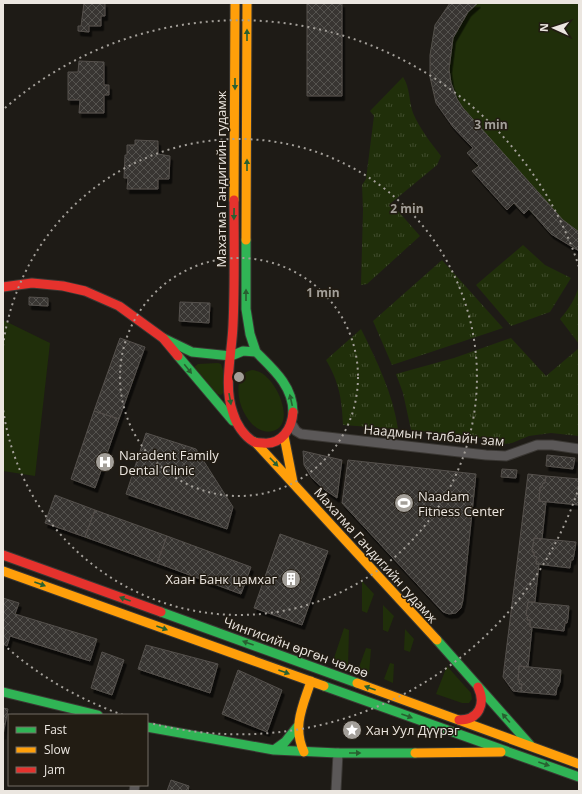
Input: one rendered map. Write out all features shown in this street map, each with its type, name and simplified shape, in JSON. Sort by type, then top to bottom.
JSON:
[{"type":"main road","name":"Махатма Гандигийн гудамж","points":[[231,356],[233,325],[235,3]]},
{"type":"main road","name":"Махатма Гандигийн гудамж","points":[[248,3],[246,309],[250,334],[256,352]]},
{"type":"main road","points":[[3,286],[39,283],[85,291],[119,306],[164,338],[192,352],[231,356],[243,351],[256,352],[275,370],[287,389],[292,407],[289,430],[278,441],[272,443],[255,442],[238,426],[164,338]]},
{"type":"main road","points":[[231,356],[228,365],[229,397],[238,426]]},
{"type":"main road","points":[[284,436],[293,482]]},
{"type":"main road","name":"Махатма Гандигийн гудамж","points":[[255,442],[492,701],[532,747]]},
{"type":"main road","name":"Чингисийн өргөн чөлөө","points":[[3,555],[579,764]]},
{"type":"main road","name":"Чингисийн өргөн чөлөө","points":[[3,571],[579,776]]},
{"type":"main road","points":[[304,752],[299,741],[298,727],[311,681]]},
{"type":"main road","points":[[459,720],[470,719],[476,714],[482,704],[480,690],[477,686]]},
{"type":"main road","points":[[3,692],[94,714]]},
{"type":"main road","points":[[148,727],[274,750],[338,753],[509,752]]},
{"type":"main road","points":[[274,750],[285,742],[298,727]]},
{"type":"street","name":"Наадмын талбайн зам","points":[[291,423],[296,431],[301,434],[486,455],[506,456],[537,446],[545,445],[579,449]]},
{"type":"street","points":[[336,791],[338,753]]},
{"type":"green space","points":[[450,3],[579,3],[579,251],[551,234],[529,210],[524,214],[514,204],[507,210],[472,171],[478,166],[467,153],[473,148],[436,103],[430,77],[430,55],[435,25]]},
{"type":"green space","points":[[403,77],[407,85],[413,113],[426,136],[441,156],[437,165],[391,203],[420,236],[367,284],[361,285],[363,210],[362,185],[366,179],[374,116],[370,111]]},
{"type":"green space","points":[[523,245],[545,265],[571,278],[550,312],[511,326],[476,285]]},
{"type":"green space","points":[[442,260],[503,328],[392,365],[373,321]]},
{"type":"green space","points":[[579,286],[579,344],[560,319],[571,304]]},
{"type":"green space","points":[[3,320],[50,343],[35,476],[3,471]]},
{"type":"green space","points":[[361,329],[388,390],[396,416],[398,429],[343,425],[342,407],[337,383],[326,360]]},
{"type":"green space","points":[[511,338],[546,376],[579,348],[579,436],[551,433],[529,436],[512,443],[496,445],[492,439],[411,430],[403,393],[396,374],[454,358]]},
{"type":"green space","points":[[198,364],[221,364],[223,370],[223,393],[221,395],[217,394],[194,367]]},
{"type":"green space","points":[[252,370],[261,372],[268,379],[280,398],[284,419],[280,427],[273,431],[263,431],[254,426],[246,417],[241,406],[239,383],[243,375]]},
{"type":"green space","points":[[362,581],[374,594],[367,613],[362,611]]},
{"type":"green space","points":[[383,605],[394,616],[388,632],[383,630]]},
{"type":"green space","points":[[344,628],[349,630],[348,666],[333,661]]},
{"type":"green space","points":[[405,629],[414,639],[410,652],[404,650]]},
{"type":"green space","points":[[366,648],[371,649],[369,674],[358,670]]},
{"type":"green space","points":[[390,663],[394,664],[393,683],[384,679]]},
{"type":"green space","points":[[447,666],[471,693],[472,699],[469,703],[462,703],[436,694]]},
{"type":"building","points":[[84,3],[105,3],[105,16],[101,16],[101,26],[89,26],[89,32],[78,31],[78,26],[81,26]]},
{"type":"building","points":[[307,3],[342,3],[342,96],[307,96]]},
{"type":"building","points":[[450,3],[478,3],[468,12],[453,38],[449,69],[451,83],[457,99],[463,108],[563,220],[579,232],[579,251],[551,234],[529,209],[524,214],[514,203],[507,210],[472,171],[479,166],[467,153],[473,148],[453,127],[436,103],[430,77],[430,55],[435,25]]},
{"type":"building","points":[[79,61],[104,62],[104,85],[109,85],[109,95],[104,95],[104,113],[79,113],[80,100],[68,100],[68,72],[78,72]]},
{"type":"building","points":[[135,140],[158,141],[158,154],[170,156],[169,179],[158,179],[158,189],[127,189],[128,178],[124,178],[125,155],[127,155],[127,145],[135,145]]},
{"type":"building","points":[[29,297],[48,298],[48,306],[29,305]]},
{"type":"building","points":[[180,302],[210,303],[209,323],[179,321]]},
{"type":"building","points":[[120,338],[145,347],[119,419],[94,411]]},
{"type":"building","points":[[94,411],[119,419],[95,488],[71,479]]},
{"type":"building","points":[[146,433],[196,449],[233,507],[227,529],[126,494]]},
{"type":"building","points":[[303,451],[342,460],[337,498],[325,490],[312,478],[304,465]]},
{"type":"building","points":[[547,455],[575,458],[573,469],[546,466]]},
{"type":"building","points":[[348,460],[476,474],[463,600],[461,608],[456,613],[449,614],[443,612],[342,503]]},
{"type":"building","points":[[502,469],[517,470],[516,478],[501,477]]},
{"type":"building","points":[[528,474],[546,476],[545,483],[543,483],[542,487],[540,487],[539,501],[546,502],[542,539],[534,538],[532,552],[534,552],[534,556],[537,557],[536,564],[539,564],[535,602],[528,602],[526,615],[528,616],[527,620],[530,620],[530,627],[532,628],[528,667],[519,666],[518,680],[520,680],[519,684],[522,684],[521,692],[513,691],[503,677]]},
{"type":"building","points":[[546,476],[579,479],[579,505],[539,501],[540,487],[542,487],[543,483],[545,483]]},
{"type":"building","points":[[55,495],[95,510],[85,537],[45,523]]},
{"type":"building","points":[[95,510],[167,536],[157,563],[85,537]]},
{"type":"building","name":"Хаан Банк цамхаг","points":[[280,534],[328,551],[302,625],[254,608]]},
{"type":"building","points":[[167,536],[251,567],[241,594],[157,563]]},
{"type":"building","points":[[534,538],[576,542],[570,568],[536,564],[537,557],[534,556],[534,552],[532,552]]},
{"type":"building","points":[[3,598],[19,603],[15,614],[97,639],[90,661],[10,636],[7,646],[3,644]]},
{"type":"building","points":[[528,602],[569,606],[567,623],[565,623],[564,631],[530,627],[530,620],[527,620],[528,616],[526,615]]},
{"type":"building","points":[[146,645],[218,664],[210,693],[138,669]]},
{"type":"building","points":[[102,652],[124,660],[112,695],[91,688]]},
{"type":"building","points":[[519,666],[561,670],[560,682],[557,687],[556,695],[521,692],[522,684],[519,684],[520,680],[518,680]]},
{"type":"building","points":[[238,670],[282,690],[267,732],[222,714]]},
{"type":"building","points":[[3,708],[8,709],[3,735]]},
{"type":"building","points":[[171,780],[189,786],[188,791],[167,791]]},
{"type":"traffic: fast","points":[[246,240],[246,309],[250,334],[256,352]]},
{"type":"traffic: fast","points":[[163,338],[192,352],[231,356],[243,351],[256,352],[286,386],[290,394],[293,412]]},
{"type":"traffic: fast","points":[[178,356],[233,421]]},
{"type":"traffic: fast","points":[[161,612],[357,683]]},
{"type":"traffic: fast","points":[[437,640],[531,746]]},
{"type":"traffic: fast","points":[[324,686],[579,777]]},
{"type":"traffic: fast","points":[[3,692],[94,714]]},
{"type":"traffic: fast","points":[[148,727],[274,750],[338,753],[415,753]]},
{"type":"traffic: fast","points":[[274,750],[285,742],[297,727]]},
{"type":"traffic: slow","points":[[234,200],[235,3]]},
{"type":"traffic: slow","points":[[246,240],[247,3]]},
{"type":"traffic: slow","points":[[284,436],[293,482]]},
{"type":"traffic: slow","points":[[255,442],[437,640]]},
{"type":"traffic: slow","points":[[3,571],[324,686]]},
{"type":"traffic: slow","points":[[304,752],[299,733],[299,725],[302,708],[311,681]]},
{"type":"traffic: slow","points":[[357,683],[579,764]]},
{"type":"traffic: slow","points":[[415,753],[501,752]]},
{"type":"traffic: jam","points":[[234,200],[234,310],[228,380],[230,402],[233,413],[241,429],[250,439],[256,443],[270,443],[276,441],[285,434],[291,424],[293,412]]},
{"type":"traffic: jam","points":[[3,287],[32,283],[63,286],[85,291],[119,306],[163,338],[178,356]]},
{"type":"traffic: jam","points":[[3,555],[161,612]]},
{"type":"traffic: jam","points":[[459,720],[472,717],[479,710],[481,699],[478,687]]},
{"type":"place","name":"Naradent Family Dental Clinic","points":[[105,462]]},
{"type":"place","name":"Naadam Fitness Center","points":[[404,503]]},
{"type":"place","name":"Хаан Банк цамхаг","points":[[291,579]]},
{"type":"place","name":"Хан Уул Дүүрэг","points":[[352,730]]}]
